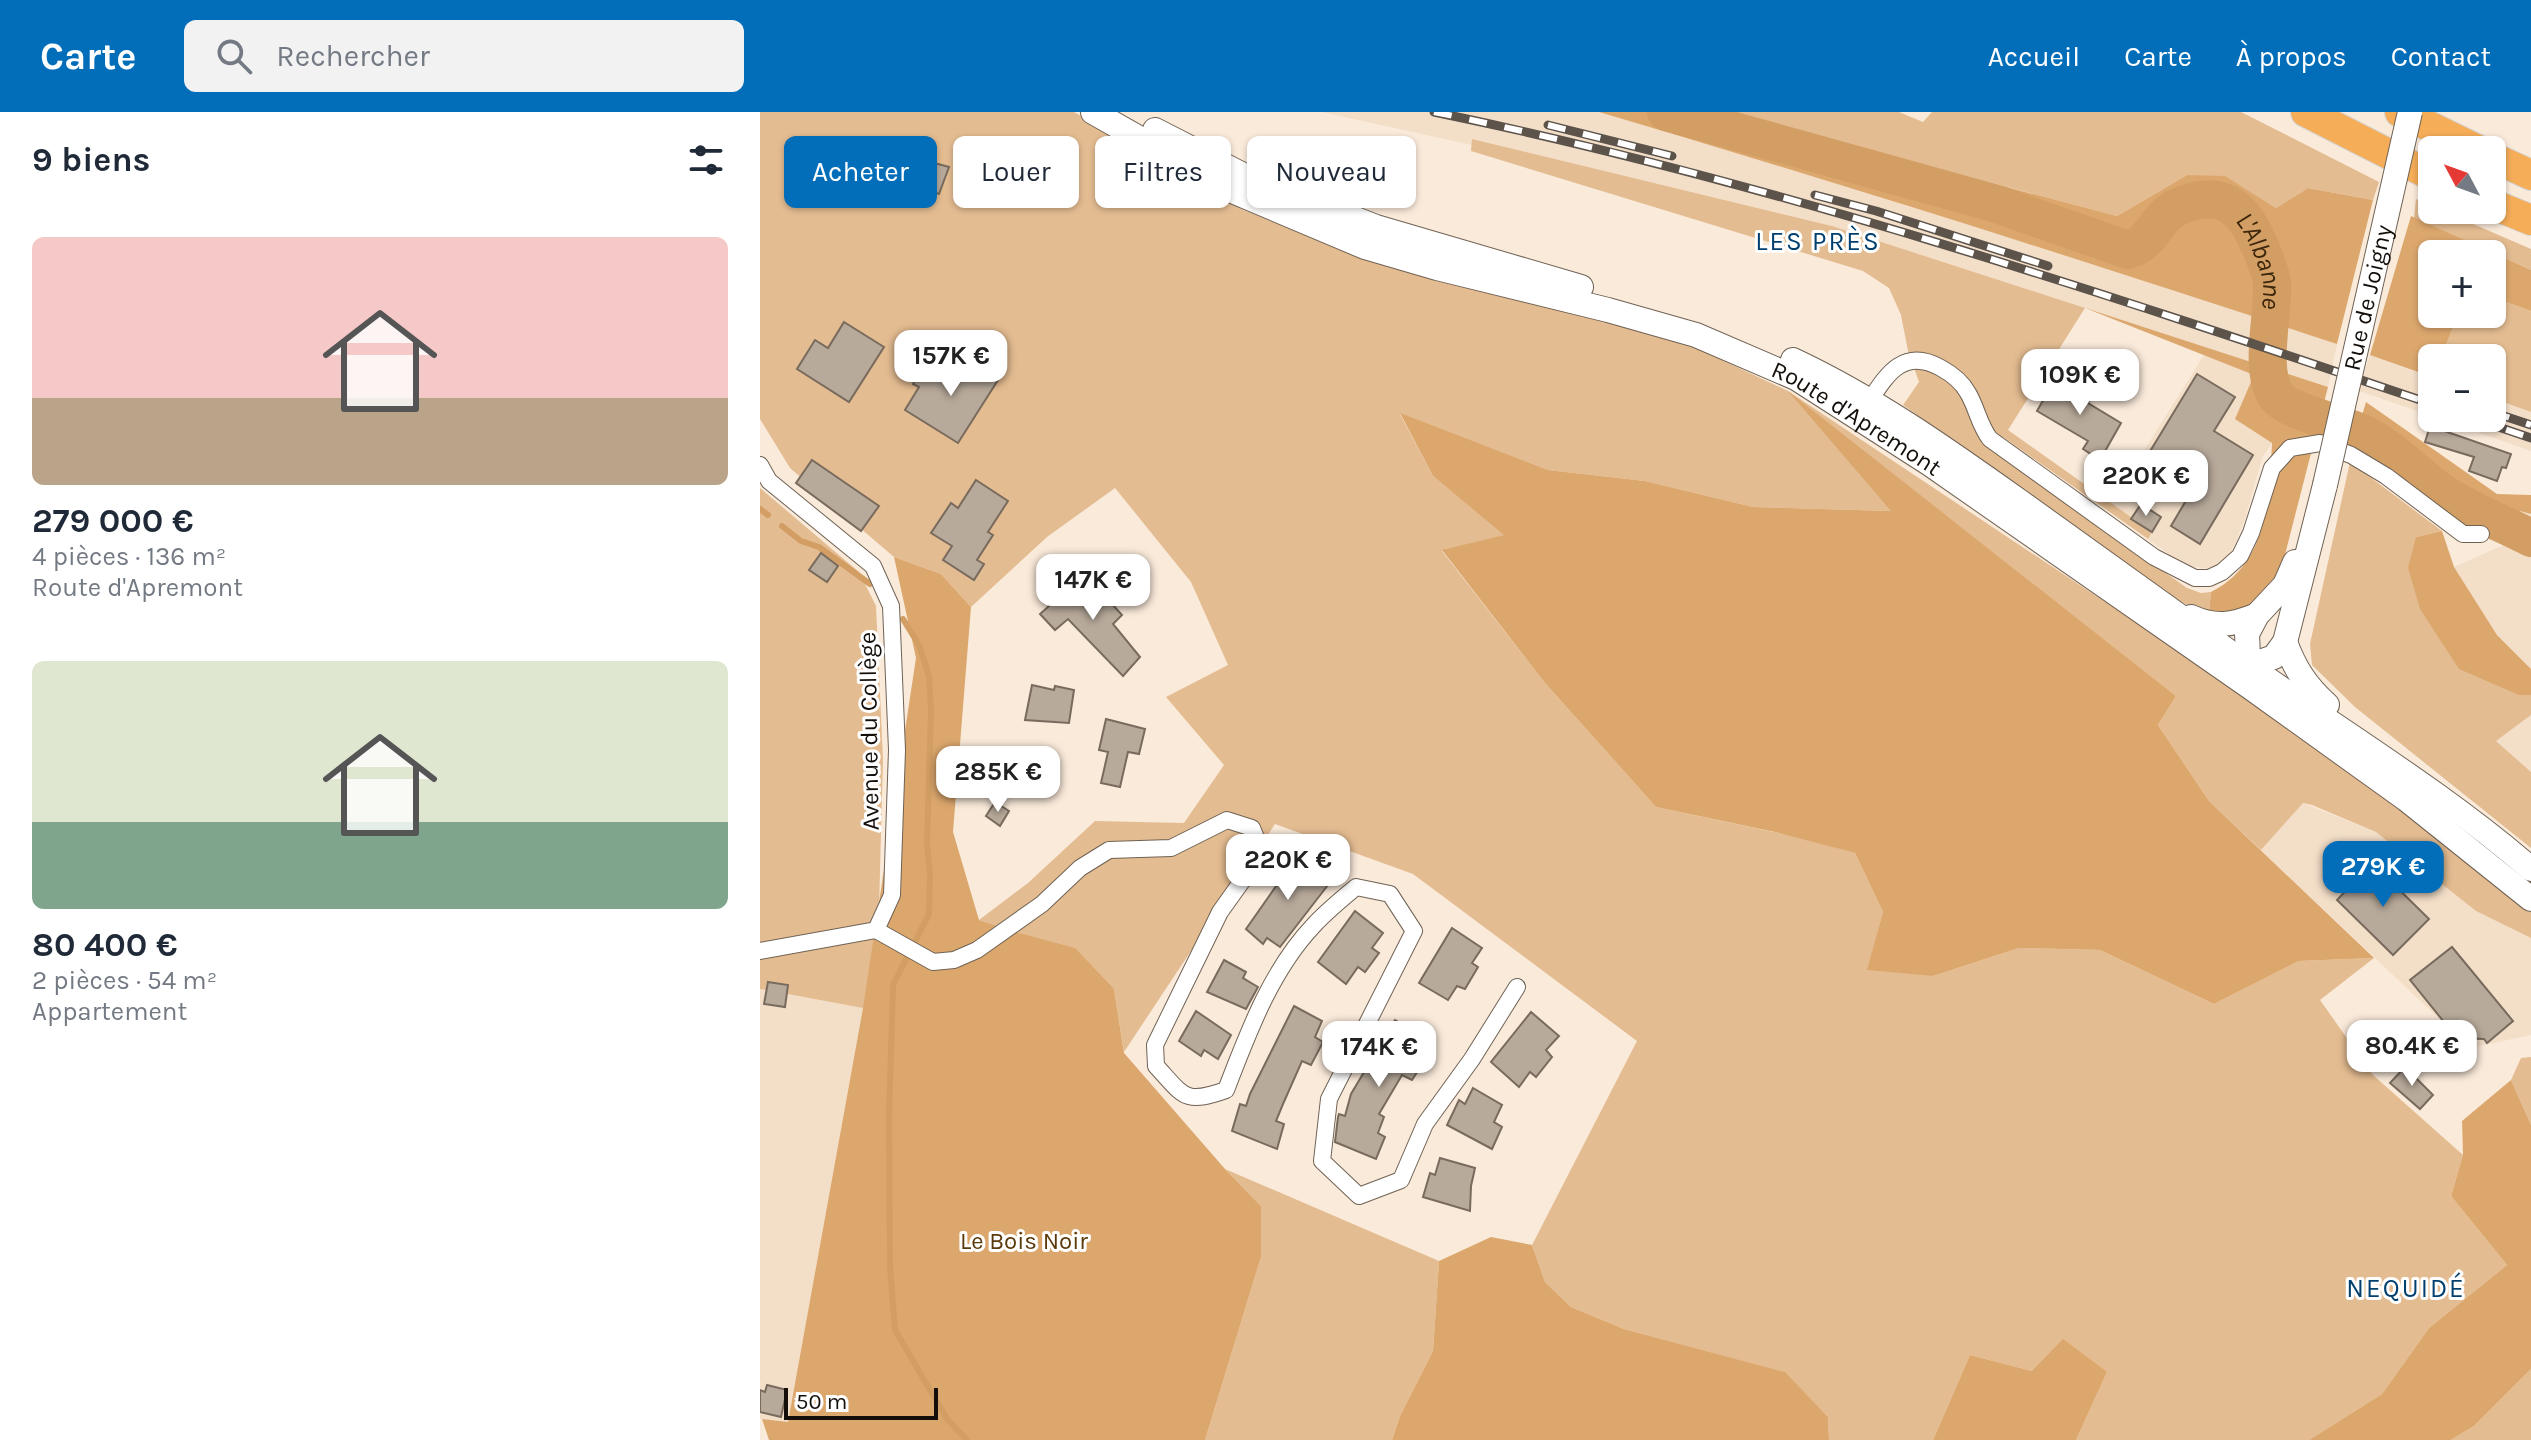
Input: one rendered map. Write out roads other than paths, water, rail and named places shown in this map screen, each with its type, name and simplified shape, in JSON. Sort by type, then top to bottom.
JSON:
[{"type":"highway","points":[[2306,112],[2418,169]]},
{"type":"highway","points":[[2400,112],[2449,136]]},
{"type":"highway","points":[[2506,163],[2531,175]]},
{"type":"highway","points":[[2506,210],[2531,220]]},
{"type":"main road","name":"Route d'Apremont","points":[[1093,112],[1230,190],[1365,247],[1696,335],[1865,408],[1945,448],[2163,604],[2242,675],[2420,782],[2531,869]]},
{"type":"main road","name":"Route d'Apremont","points":[[1121,112],[1241,174],[1376,227],[1704,323],[1750,340],[1865,408],[1930,464],[2242,675],[2406,799],[2531,899]]},
{"type":"main road","name":"Rue de Joigny","points":[[2285,642],[2325,485],[2410,112]]},
{"type":"main road","name":"Rue de Joigny","points":[[2242,675],[2247,634],[2257,615],[2285,585],[2325,485]]},
{"type":"main road","points":[[2163,604],[2206,624],[2233,625],[2257,615]]},
{"type":"main road","points":[[2242,675],[2274,657],[2285,642]]},
{"type":"main road","points":[[2285,642],[2294,666],[2308,688],[2420,782]]},
{"type":"street","points":[[1865,408],[1900,364],[1915,360],[1930,362],[1962,383],[1990,439],[2154,557],[2195,578],[2209,578],[2222,572],[2240,556],[2251,533],[2272,468],[2290,448],[2320,443],[2351,455],[2386,476],[2463,534],[2481,534]]},
{"type":"street","name":"Avenue du Collège","points":[[760,465],[769,481],[873,566],[891,606],[897,750],[892,895],[876,930]]},
{"type":"street","points":[[760,951],[876,930],[925,959],[933,962],[954,960],[977,950],[1042,904],[1080,868],[1109,850],[1171,848],[1227,820],[1252,828],[1262,853],[1220,912],[1155,1045],[1156,1066],[1181,1093],[1201,1099],[1226,1090],[1248,1032],[1280,971],[1313,925],[1356,887],[1390,894],[1414,931],[1329,1099],[1322,1161],[1359,1196],[1401,1180],[1425,1124],[1472,1059],[1517,987]]},
{"type":"waterway","name":"L'Albanne","points":[[1666,112],[1997,204],[2128,250],[2144,241],[2166,215],[2182,205],[2198,200],[2224,202],[2251,227],[2271,276],[2268,372],[2277,397],[2292,407],[2366,435],[2388,448],[2449,497],[2531,538]]},
{"type":"waterway","points":[[760,509],[768,515]]},
{"type":"waterway","points":[[782,526],[801,541],[819,547],[870,584]]},
{"type":"waterway","points":[[903,619],[919,645],[929,676],[931,710],[927,844],[930,873],[929,914],[893,985],[889,1115],[890,1267],[895,1330],[947,1419],[967,1440]]},
{"type":"railway","points":[[1434,112],[1561,140],[1813,206],[2062,281],[2418,399]]},
{"type":"railway","points":[[1548,125],[1672,156]]},
{"type":"railway","points":[[1815,195],[1876,211],[2048,266]]},
{"type":"railway","points":[[2506,417],[2531,425]]},
{"type":"railway","points":[[2506,430],[2531,438]]},
{"type":"district","name":"LES PRÈS","points":[[1818,241]]},
{"type":"district","name":"NEQUIDÉ","points":[[2406,1288]]},
{"type":"park label","name":"Le Bois Noir","points":[[1024,1241]]}]
